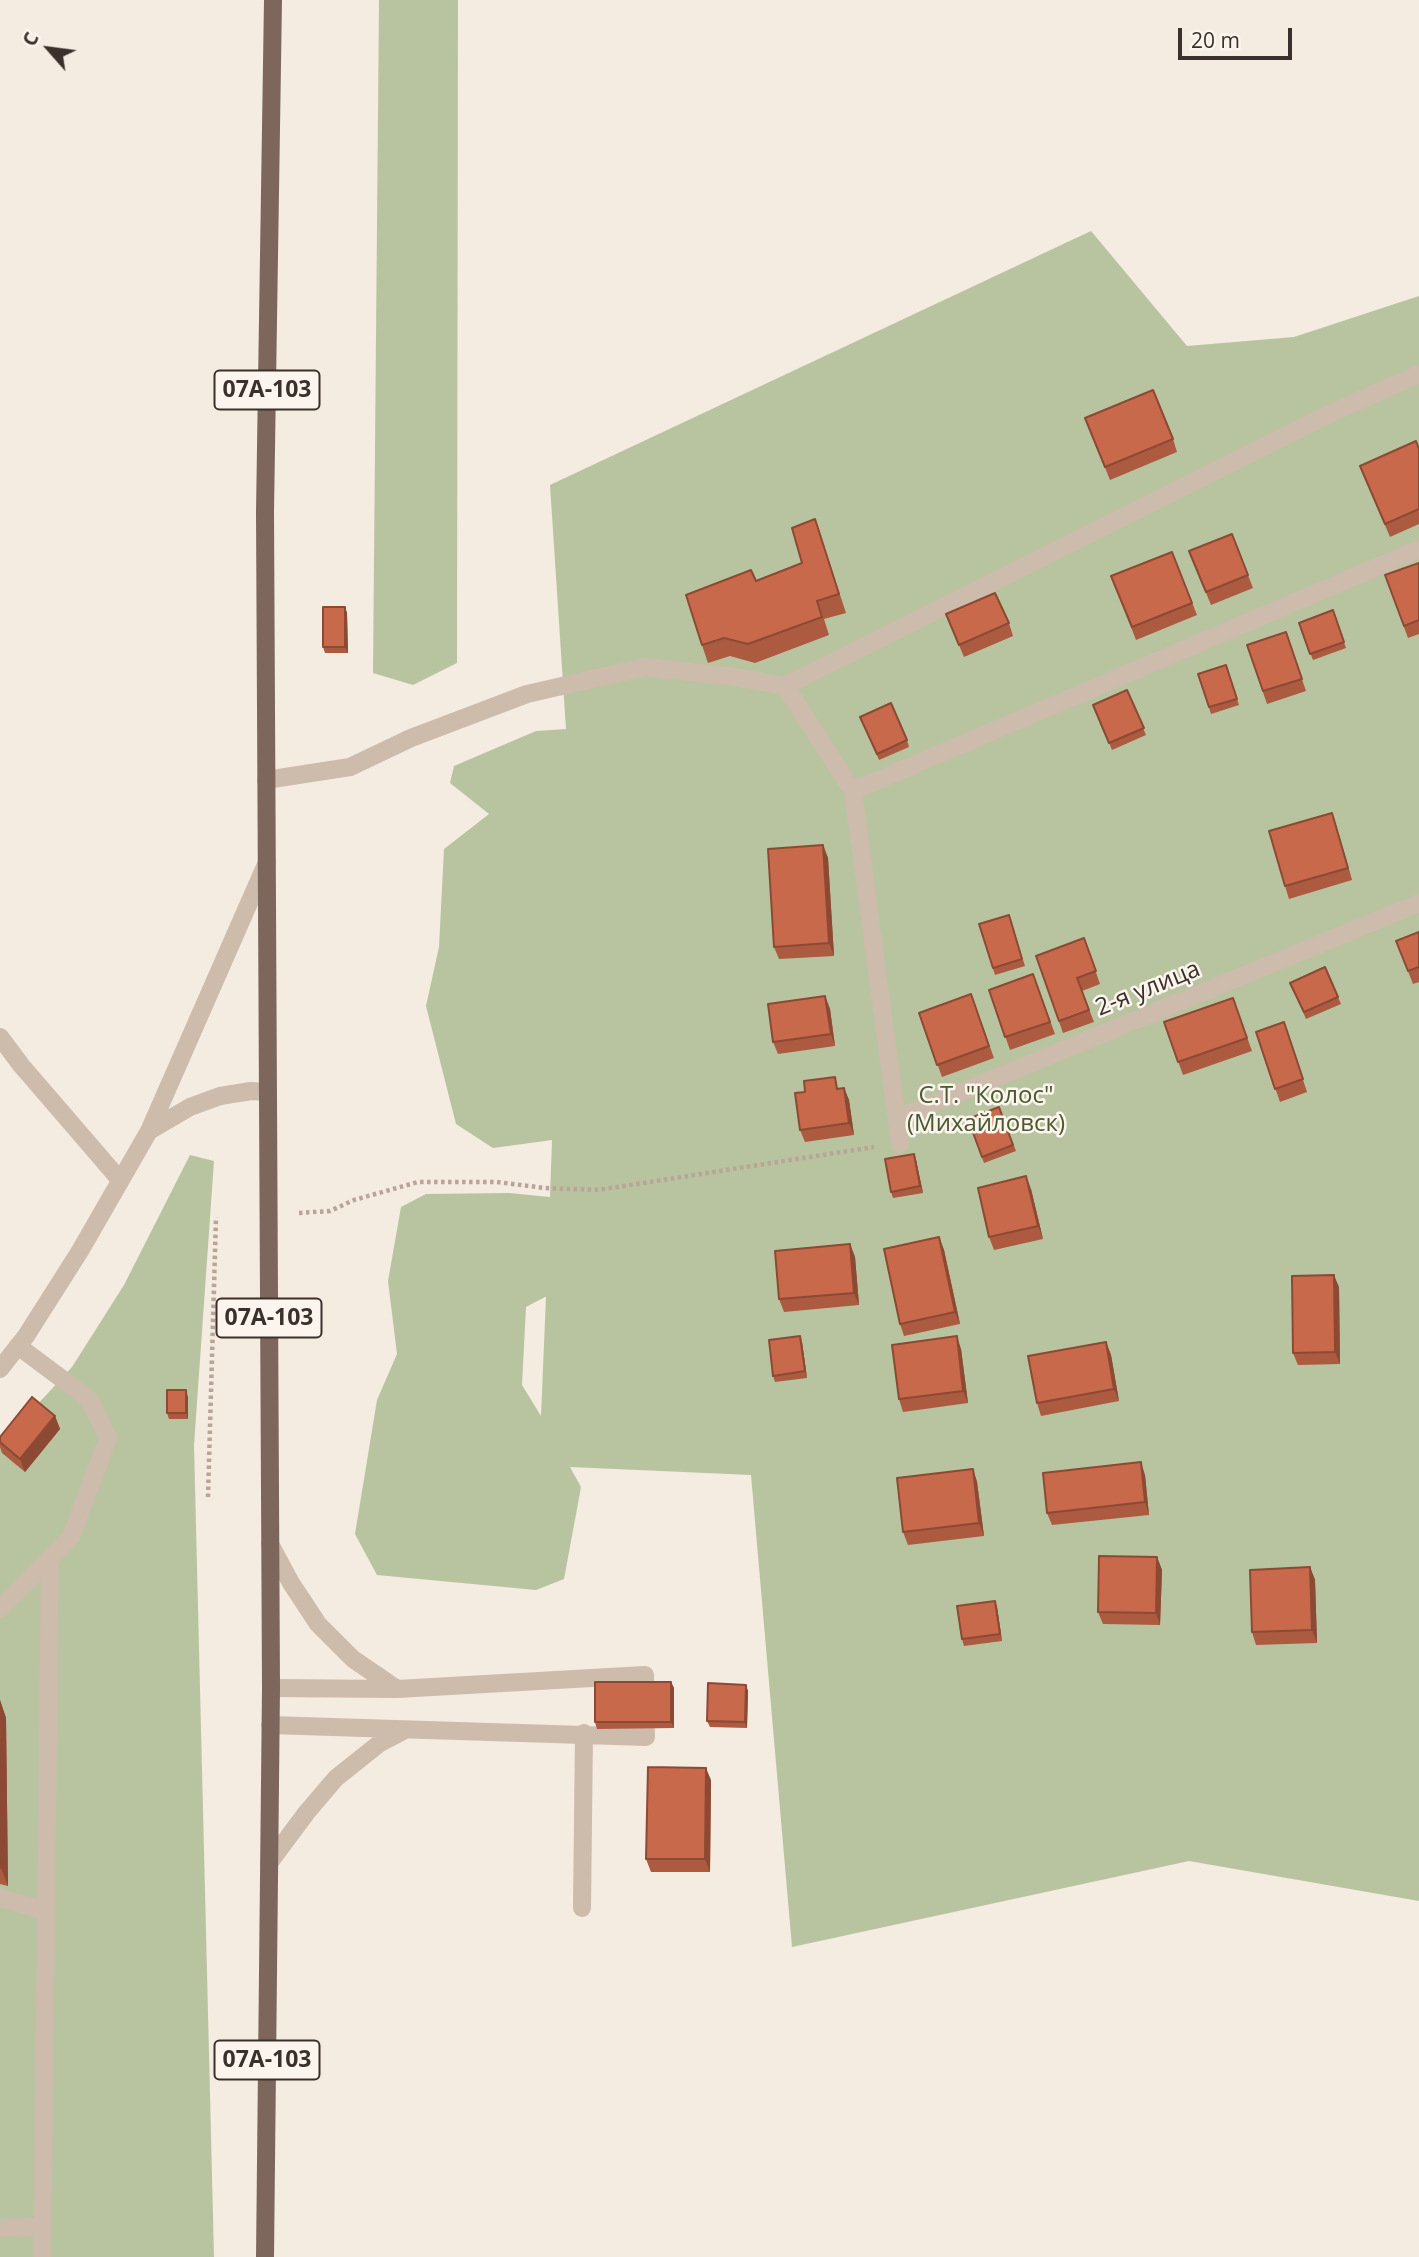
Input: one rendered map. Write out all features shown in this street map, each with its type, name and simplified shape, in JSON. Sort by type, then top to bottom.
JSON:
[{"type":"main road","name":"07А-103","points":[[265,2257],[271,1688],[265,512],[273,0]]},
{"type":"street","points":[[266,780],[350,767],[411,738],[527,694],[645,667],[735,677],[785,686],[1329,414],[1419,374]]},
{"type":"street","points":[[853,791],[1419,549]]},
{"type":"street","points":[[785,686],[853,791],[900,1144]]},
{"type":"street","points":[[0,1368],[18,1346],[80,1251],[149,1131],[267,862]]},
{"type":"street","name":"2-я улица","points":[[896,1119],[1419,904]]},
{"type":"street","points":[[0,1037],[21,1066],[120,1180]]},
{"type":"street","points":[[149,1131],[190,1107],[220,1096],[251,1091],[268,1092]]},
{"type":"street","points":[[0,1609],[71,1537],[108,1438],[89,1399],[18,1346]]},
{"type":"street","points":[[270,1544],[317,1624],[353,1659],[397,1689]]},
{"type":"street","points":[[42,2257],[50,1559]]},
{"type":"street","points":[[271,1688],[397,1689],[645,1675],[646,1737],[271,1725]]},
{"type":"street","points":[[269,1863],[336,1778],[380,1743],[410,1728]]},
{"type":"street","points":[[582,1908],[584,1733]]},
{"type":"street","points":[[0,1898],[46,1911]]},
{"type":"street","points":[[0,2228],[43,2227]]},
{"type":"path","points":[[299,1213],[330,1211],[354,1200],[418,1182],[497,1182],[545,1188],[598,1190],[900,1144]]},
{"type":"path","points":[[208,1497],[216,1217]]},
{"type":"green space","points":[[379,0],[458,0],[457,663],[413,685],[373,673]]},
{"type":"green space","name":"С.Т. \"Колос\" (Михайловск)","points":[[1091,231],[1187,346],[1294,337],[1419,296],[1419,1901],[1189,1861],[792,1947],[751,1475],[570,1467],[581,1487],[564,1579],[536,1590],[377,1575],[355,1534],[377,1400],[397,1354],[388,1281],[401,1207],[426,1194],[509,1193],[550,1197],[552,1140],[493,1148],[456,1124],[426,1006],[439,947],[444,849],[489,814],[450,783],[454,766],[536,731],[566,729],[550,485]],"holes":[[[546,1297],[541,1416],[522,1385],[526,1307]]]},
{"type":"green space","points":[[190,1155],[214,1161],[194,1445],[214,2257],[0,2257],[0,1445],[72,1367],[124,1285]]},
{"type":"building","points":[[1153,390],[1173,439],[1105,467],[1085,418]]},
{"type":"building","points":[[1416,441],[1419,449],[1419,509],[1385,524],[1360,466]]},
{"type":"building","points":[[815,519],[839,594],[817,601],[822,617],[748,644],[724,638],[702,645],[686,595],[751,570],[756,581],[802,563],[792,528]]},
{"type":"building","points":[[1232,534],[1248,575],[1206,592],[1189,551]]},
{"type":"building","points":[[1172,552],[1192,603],[1132,627],[1111,576]]},
{"type":"building","points":[[1419,563],[1419,620],[1404,626],[1385,575]]},
{"type":"building","points":[[995,593],[1009,623],[959,645],[946,614]]},
{"type":"building","points":[[323,607],[345,607],[345,647],[323,647]]},
{"type":"building","points":[[1333,610],[1344,642],[1310,654],[1299,623]]},
{"type":"building","points":[[1286,632],[1302,679],[1263,691],[1247,645]]},
{"type":"building","points":[[1226,665],[1237,699],[1209,707],[1198,674]]},
{"type":"building","points":[[1127,690],[1144,728],[1109,743],[1093,705]]},
{"type":"building","points":[[891,703],[907,740],[877,754],[860,717]]},
{"type":"building","points":[[1332,813],[1348,868],[1285,886],[1269,831]]},
{"type":"building","points":[[823,845],[829,943],[774,947],[768,849]]},
{"type":"building","points":[[1009,915],[1022,959],[993,968],[979,924]]},
{"type":"building","points":[[1419,932],[1419,967],[1408,971],[1396,941]]},
{"type":"building","points":[[1084,938],[1096,971],[1077,978],[1089,1010],[1059,1021],[1036,956]]},
{"type":"building","points":[[1325,967],[1338,997],[1304,1012],[1290,983]]},
{"type":"building","points":[[1033,974],[1050,1022],[1005,1037],[989,990]]},
{"type":"building","points":[[971,994],[989,1046],[937,1065],[919,1013]]},
{"type":"building","points":[[825,996],[831,1034],[773,1042],[768,1004]]},
{"type":"building","points":[[1233,998],[1247,1038],[1178,1062],[1164,1022]]},
{"type":"building","points":[[1284,1022],[1303,1079],[1275,1089],[1256,1032]]},
{"type":"building","points":[[835,1077],[837,1089],[844,1088],[849,1123],[800,1130],[795,1093],[805,1092],[804,1081]]},
{"type":"building","points":[[999,1107],[1013,1145],[982,1157],[968,1119]]},
{"type":"building","points":[[914,1154],[920,1186],[891,1192],[885,1159]]},
{"type":"building","points":[[1026,1176],[1038,1226],[989,1237],[978,1188]]},
{"type":"building","points":[[939,1237],[955,1312],[900,1324],[884,1249]]},
{"type":"building","points":[[850,1244],[854,1293],[779,1299],[775,1251]]},
{"type":"building","points":[[1334,1275],[1335,1352],[1293,1353],[1292,1276]]},
{"type":"building","points":[[800,1336],[805,1371],[773,1376],[769,1340]]},
{"type":"building","points":[[957,1336],[963,1391],[899,1399],[892,1345]]},
{"type":"building","points":[[1106,1342],[1114,1389],[1037,1403],[1028,1356]]},
{"type":"building","points":[[167,1390],[186,1390],[186,1413],[167,1413]]},
{"type":"building","points":[[32,1397],[55,1416],[20,1459],[0,1442],[0,1437]]},
{"type":"building","points":[[1141,1462],[1145,1502],[1047,1513],[1043,1473]]},
{"type":"building","points":[[973,1469],[979,1523],[903,1532],[897,1478]]},
{"type":"building","points":[[1099,1556],[1157,1557],[1156,1613],[1098,1612]]},
{"type":"building","points":[[1310,1567],[1312,1630],[1252,1632],[1250,1570]]},
{"type":"building","points":[[995,1601],[1000,1634],[962,1639],[957,1606]]},
{"type":"building","points":[[595,1682],[671,1682],[671,1722],[595,1722]]},
{"type":"building","points":[[708,1683],[746,1685],[745,1722],[707,1721]]},
{"type":"building","points":[[0,1739],[1,1868],[0,1867]]},
{"type":"building","points":[[648,1767],[706,1768],[705,1859],[646,1859]]}]
